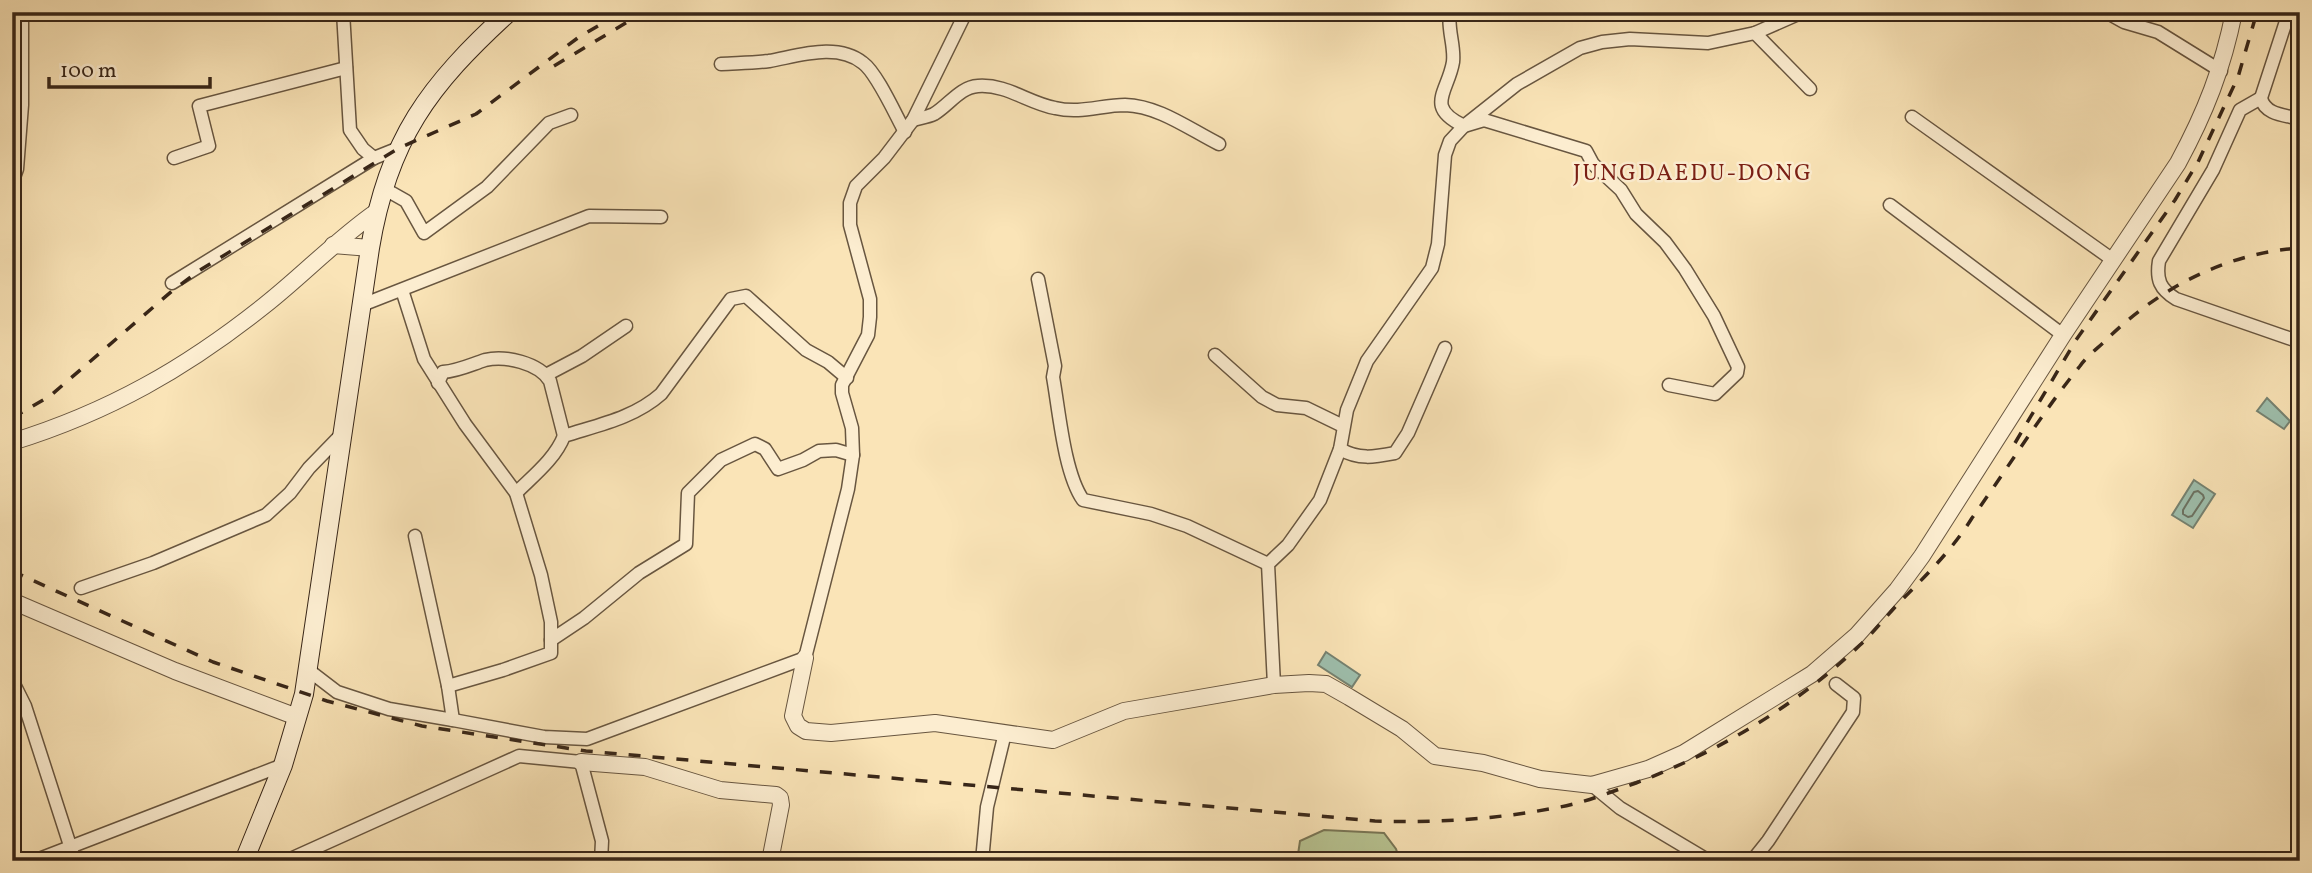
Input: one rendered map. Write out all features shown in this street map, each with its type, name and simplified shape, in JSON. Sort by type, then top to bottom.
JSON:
[{"type":"main road","points":[[244,861],[283,765],[304,694],[370,248],[383,188],[399,148],[432,90],[475,43],[509,12]]},
{"type":"street","points":[[12,183],[17,169],[22,105],[22,12]]},
{"type":"street","points":[[343,12],[350,130],[363,149],[374,158]]},
{"type":"street","points":[[966,12],[913,120],[856,186],[850,203],[850,225],[863,267],[870,308],[868,335],[842,385],[852,428],[853,455],[848,489],[793,716],[798,726],[807,732],[831,733],[935,723],[1054,740],[1124,711],[1274,685],[1326,684],[1381,715],[1435,756],[1483,763],[1540,779],[1592,785],[1648,769],[1684,753],[1812,674],[1847,644],[1897,590],[1922,556],[2063,335],[2178,163],[2194,134],[2221,71],[2234,12]]},
{"type":"street","points":[[1450,12],[1448,26],[1453,62],[1441,103],[1449,119],[1464,126],[1484,120],[1586,151],[1593,164],[1621,190],[1636,214],[1665,242],[1714,316],[1738,366],[1737,373],[1715,394],[1670,385]]},
{"type":"street","points":[[1274,685],[1268,564],[1288,545],[1320,500],[1340,449],[1347,410],[1367,362],[1432,268],[1438,244],[1446,155],[1450,141],[1464,126],[1517,84],[1580,48],[1630,39],[1708,43],[1755,33],[1809,12]]},
{"type":"street","points":[[2106,12],[2124,22],[2158,32],[2221,71]]},
{"type":"street","points":[[2289,12],[2261,98],[2263,106],[2268,110],[2300,119]]},
{"type":"street","points":[[1755,33],[1810,89]]},
{"type":"street","points":[[721,64],[766,61],[814,52],[832,52],[853,57],[865,64],[905,132]]},
{"type":"street","points":[[174,158],[209,146],[199,106],[346,68]]},
{"type":"street","points":[[913,120],[932,115],[966,88],[980,86],[1013,91],[1037,103],[1070,111],[1121,105],[1155,111],[1219,144]]},
{"type":"street","points":[[2261,98],[2240,110],[2213,170],[2159,261],[2157,274],[2159,285],[2164,292],[2176,299],[2300,342]]},
{"type":"street","points":[[383,188],[406,201],[424,233],[487,187],[549,122],[571,115]]},
{"type":"street","points":[[1912,117],[2113,260]]},
{"type":"street","points":[[173,283],[374,158],[399,148]]},
{"type":"street","points":[[1890,205],[2063,335]]},
{"type":"street","points":[[12,442],[62,426],[120,400],[184,364],[266,304],[333,245],[376,212]]},
{"type":"street","points":[[362,305],[589,216],[661,217]]},
{"type":"street","points":[[333,245],[370,248]]},
{"type":"street","points":[[1038,279],[1055,366],[1054,377],[1065,444],[1075,489],[1083,500],[1151,514],[1187,526],[1268,564]]},
{"type":"street","points":[[402,290],[424,359],[465,424],[516,493],[541,575],[551,622],[551,653],[448,686]]},
{"type":"street","points":[[564,436],[631,415],[649,405],[661,394],[731,299],[740,295],[746,296],[806,350],[828,362],[847,378]]},
{"type":"street","points":[[546,375],[582,356],[626,326]]},
{"type":"street","points":[[1340,449],[1352,456],[1368,458],[1395,453],[1408,433],[1445,348]]},
{"type":"street","points":[[1215,355],[1247,384],[1277,405],[1306,408],[1343,426]]},
{"type":"street","points":[[438,383],[443,372],[461,370],[487,359],[517,360],[546,375],[550,381],[564,436],[561,445],[546,464],[516,493]]},
{"type":"street","points":[[81,588],[153,563],[266,515],[290,493],[309,468],[341,435]]},
{"type":"street","points":[[551,640],[584,618],[639,573],[686,544],[688,493],[721,460],[755,444],[765,449],[778,468],[803,460],[819,451],[836,450],[853,455]]},
{"type":"street","points":[[415,536],[453,720]]},
{"type":"street","points":[[12,601],[175,671],[297,717]]},
{"type":"street","points":[[307,669],[337,692],[389,709],[544,737],[587,739],[805,658]]},
{"type":"street","points":[[12,680],[25,706],[75,861]]},
{"type":"street","points":[[1752,861],[1853,712],[1854,698],[1836,684]]},
{"type":"street","points":[[982,861],[987,807],[1005,733]]},
{"type":"street","points":[[286,861],[519,756],[645,767],[720,790],[776,795],[781,805],[770,861]]},
{"type":"street","points":[[581,762],[602,841],[601,861]]},
{"type":"street","points":[[39,859],[283,765]]},
{"type":"street","points":[[1592,785],[1602,796],[1620,808],[1709,861]]},
{"type":"green space","points":[[1324,830],[1384,833],[1396,849],[1400,861],[1297,861],[1300,841]]},
{"type":"water","points":[[2267,398],[2290,421],[2284,429],[2257,411]]},
{"type":"water","points":[[2194,480],[2215,494],[2193,528],[2172,515]]},
{"type":"water","points":[[1326,652],[1360,675],[1352,687],[1318,665]]},
{"type":"railway","points":[[12,418],[50,396],[200,270],[399,148],[476,114],[579,37],[622,12]]},
{"type":"railway","points":[[554,66],[644,12]]},
{"type":"railway","points":[[2015,443],[2076,340],[2175,200],[2198,162],[2238,77],[2257,12]]},
{"type":"railway","points":[[12,571],[213,662],[327,701],[422,726],[586,751],[1375,821],[1445,821],[1514,815],[1579,802],[1667,771],[1726,742],[1810,688],[1865,640],[1946,553],[2066,384],[2086,359],[2127,321],[2148,304],[2195,276],[2246,257],[2300,248]]},
{"type":"district","name":"JUNGDAEDU-DONG","points":[[1693,174]]}]
